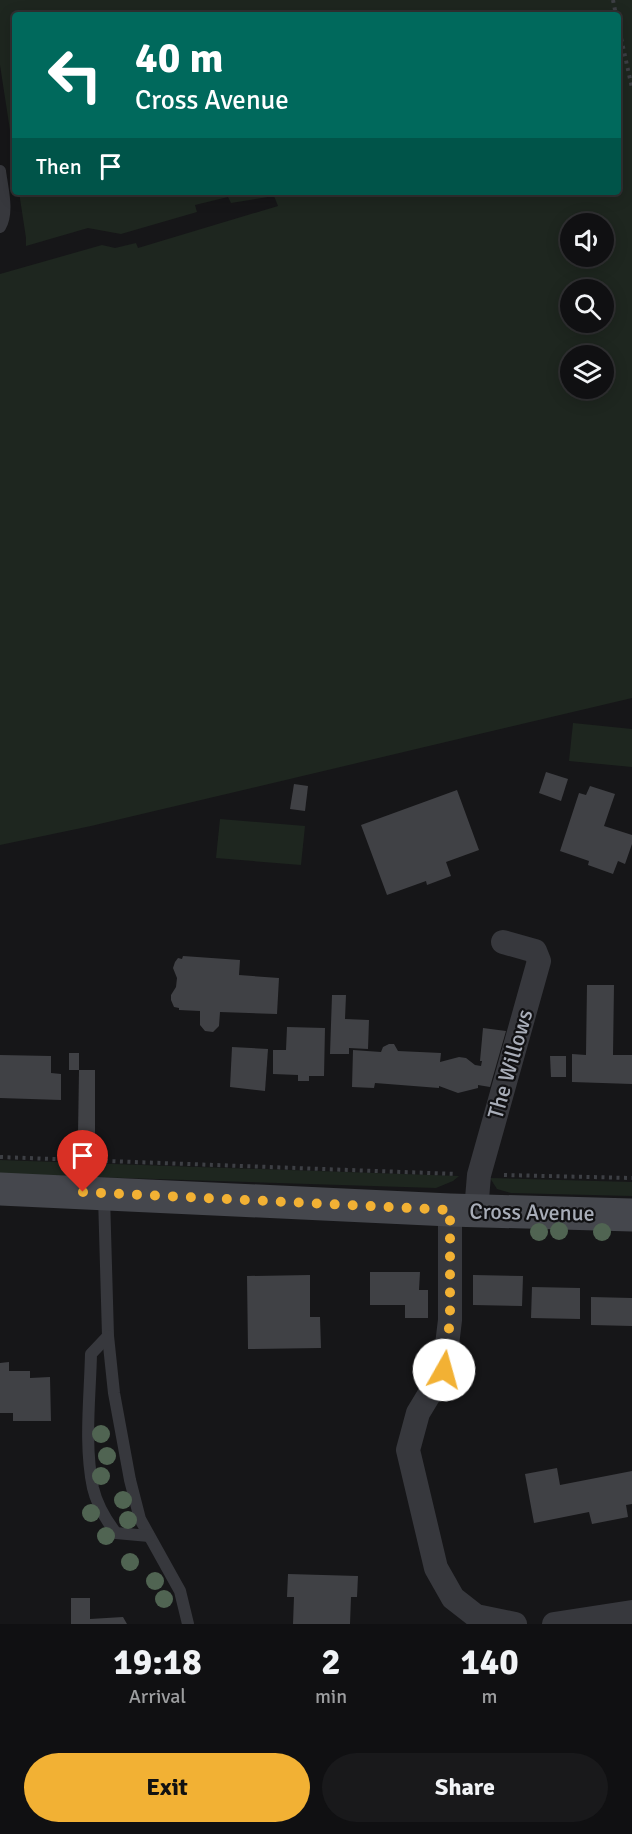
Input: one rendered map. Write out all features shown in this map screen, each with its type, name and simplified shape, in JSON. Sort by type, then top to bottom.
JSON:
[{"type":"street","name":"The Willows","points":[[503,942],[535,951],[539,962],[479,1175],[463,1211],[444,1370],[418,1413],[408,1450],[436,1568],[453,1598],[476,1616],[514,1624]]},
{"type":"street","name":"Cross Avenue","points":[[0,1189],[104,1192],[463,1211],[632,1215]]},
{"type":"street","points":[[554,1624],[632,1612]]},
{"type":"lane","points":[[0,171],[4,208],[0,227]]},
{"type":"lane","points":[[104,1192],[108,1336],[114,1393],[130,1480],[140,1519],[180,1591],[188,1624]]},
{"type":"lane","points":[[108,1336],[91,1354],[89,1454],[93,1489],[104,1518],[116,1533],[149,1536]]},
{"type":"path","points":[[621,38],[632,88]]},
{"type":"path","points":[[0,1157],[632,1179]]},
{"type":"shaded area","points":[[0,0],[632,0],[632,698],[91,826],[0,845],[0,274],[102,245],[115,248],[136,243],[138,248],[278,206],[274,196],[231,203],[228,197],[195,205],[197,212],[121,234],[88,228],[26,246],[19,195],[621,195],[621,12],[12,12],[12,143],[0,65]]},
{"type":"shaded area","points":[[573,723],[632,729],[632,767],[569,761]]},
{"type":"shaded area","points":[[220,819],[305,826],[301,865],[216,858]]},
{"type":"shaded area","points":[[0,1160],[459,1176],[436,1188],[0,1174]]},
{"type":"shaded area","points":[[490,1178],[632,1182],[632,1196],[511,1193],[497,1189]]},
{"type":"building","points":[[546,772],[568,779],[561,801],[539,793]]},
{"type":"building","points":[[294,784],[308,786],[305,811],[290,809]]},
{"type":"building","points":[[590,786],[615,794],[604,826],[632,835],[632,844],[625,864],[618,861],[613,874],[588,865],[589,861],[560,851],[579,793],[586,795]]},
{"type":"building","points":[[457,790],[479,850],[446,862],[451,876],[427,885],[426,881],[387,895],[361,825]]},
{"type":"building","points":[[183,956],[240,960],[239,975],[279,978],[277,1014],[220,1012],[219,1026],[213,1032],[205,1031],[200,1025],[200,1011],[179,1010],[174,1007],[171,1000],[177,978],[173,968],[178,958],[182,959]]},
{"type":"building","points":[[587,985],[614,985],[613,1055],[632,1055],[632,1084],[572,1082],[572,1054],[586,1055]]},
{"type":"building","points":[[332,995],[346,995],[345,1019],[369,1020],[368,1049],[349,1048],[349,1054],[330,1054]]},
{"type":"building","points":[[287,1027],[325,1028],[324,1076],[309,1076],[309,1081],[298,1081],[298,1075],[273,1074],[273,1050],[286,1050]]},
{"type":"building","points":[[483,1028],[506,1031],[490,1087],[478,1085],[478,1088],[458,1093],[439,1086],[439,1088],[375,1083],[374,1088],[352,1087],[353,1050],[381,1052],[383,1047],[389,1044],[394,1044],[398,1051],[441,1053],[440,1062],[459,1057],[481,1066]]},
{"type":"building","points":[[232,1047],[268,1049],[265,1091],[230,1087]]},
{"type":"building","points":[[69,1053],[79,1053],[79,1070],[69,1070]]},
{"type":"building","points":[[0,1055],[51,1056],[51,1073],[61,1074],[61,1100],[0,1098]]},
{"type":"building","points":[[550,1056],[566,1056],[566,1077],[551,1077]]},
{"type":"building","points":[[79,1070],[95,1070],[95,1136],[78,1135]]},
{"type":"building","points":[[370,1272],[420,1272],[419,1290],[428,1290],[428,1318],[405,1318],[405,1305],[370,1305]]},
{"type":"building","points":[[310,1275],[310,1317],[320,1317],[321,1348],[248,1349],[247,1276]]},
{"type":"building","points":[[473,1275],[523,1276],[522,1306],[473,1305]]},
{"type":"building","points":[[532,1287],[580,1288],[580,1319],[531,1318]]},
{"type":"building","points":[[591,1297],[632,1298],[632,1326],[591,1325]]},
{"type":"building","points":[[9,1362],[9,1371],[30,1371],[30,1378],[50,1377],[51,1421],[13,1421],[13,1413],[0,1413],[0,1363]]},
{"type":"building","points":[[557,1468],[560,1485],[632,1471],[632,1504],[626,1505],[628,1517],[592,1524],[589,1512],[534,1523],[525,1474]]},
{"type":"building","points":[[288,1574],[358,1576],[357,1597],[351,1597],[350,1624],[293,1624],[294,1597],[287,1597]]},
{"type":"building","points":[[71,1598],[90,1598],[90,1619],[123,1617],[127,1624],[71,1624]]},
{"type":"route","points":[[83,1192],[331,1206],[450,1210],[450,1320],[444,1370]]}]
